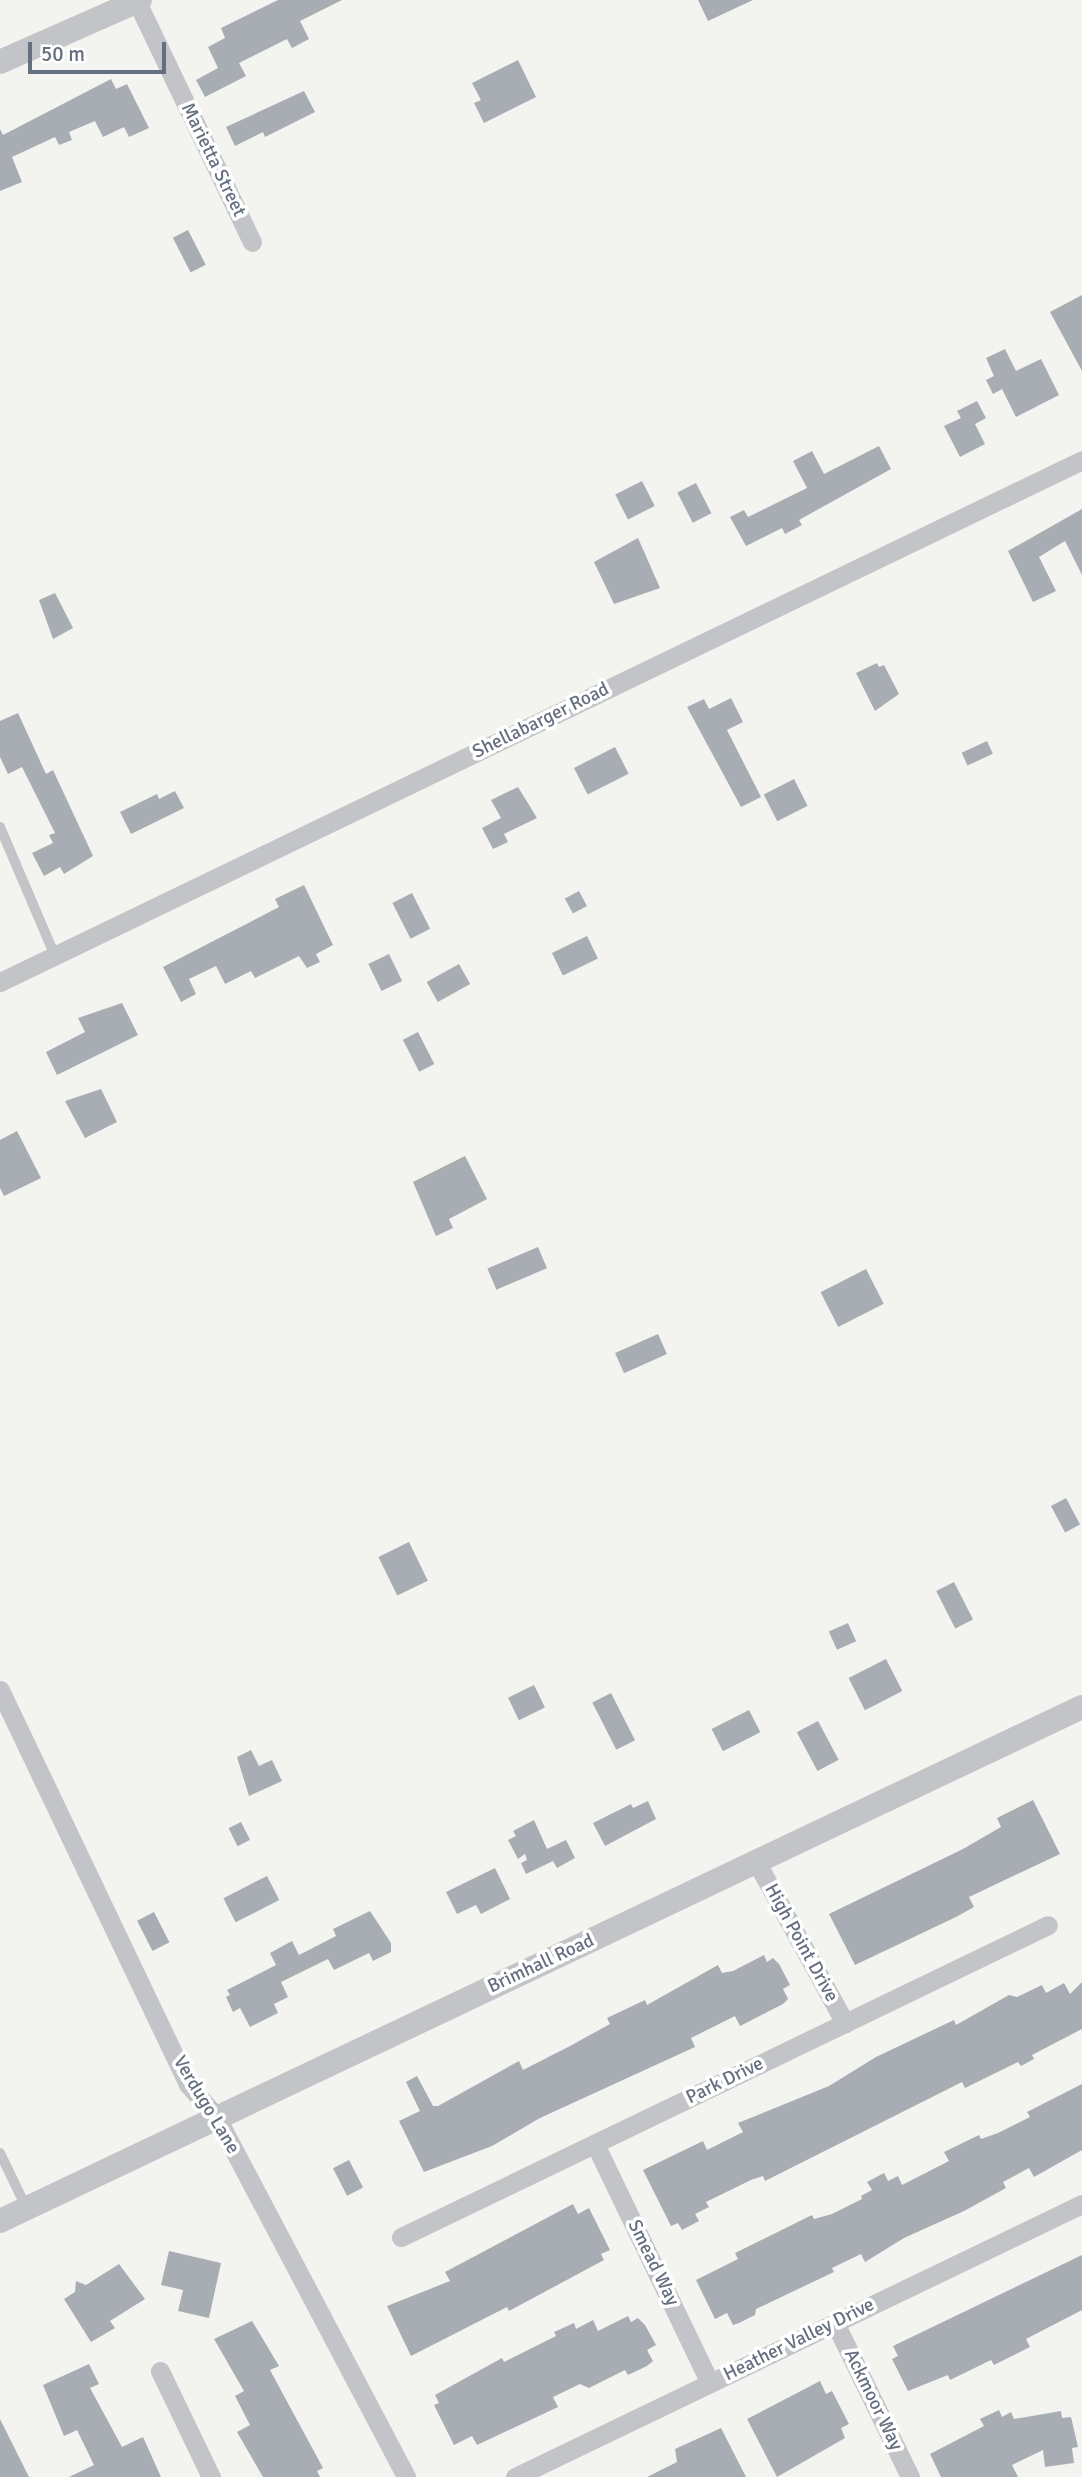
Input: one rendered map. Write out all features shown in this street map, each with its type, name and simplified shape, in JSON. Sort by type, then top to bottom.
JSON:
[{"type":"street","points":[[0,62],[138,1]]},
{"type":"street","name":"Marietta Street","points":[[138,1],[252,242]]},
{"type":"street","name":"Shellabarger Road","points":[[0,982],[1080,465]]},
{"type":"street","name":"Verdugo Lane","points":[[0,1690],[188,2084],[217,2118],[406,2477]]},
{"type":"street","name":"Brimhall Road","points":[[0,2221],[1082,1707]]},
{"type":"street","name":"High Point Drive","points":[[757,1863],[845,2023]]},
{"type":"street","name":"Park Drive","points":[[401,2237],[1048,1925]]},
{"type":"street","name":"Smead Way","points":[[595,2144],[710,2383]]},
{"type":"street","name":"Heather Valley Drive","points":[[515,2477],[1082,2204]]},
{"type":"street","name":"Ackmoor Way","points":[[835,2323],[910,2477]]},
{"type":"street","points":[[160,2371],[211,2477]]},
{"type":"lane","points":[[0,827],[55,956]]},
{"type":"lane","points":[[0,2153],[26,2208]]},
{"type":"building","points":[[278,0],[342,0],[300,21],[309,39],[292,48],[287,39],[239,63],[246,76],[205,97],[196,80],[218,68],[208,47],[225,38],[221,28]]},
{"type":"building","points":[[698,0],[753,0],[708,21]]},
{"type":"building","points":[[518,60],[536,97],[484,123],[474,103],[481,100],[472,83]]},
{"type":"building","points":[[111,79],[116,89],[127,84],[149,128],[129,137],[124,127],[103,137],[95,121],[69,132],[72,140],[59,145],[55,137],[12,157],[22,182],[0,191],[0,129],[3,135]]},
{"type":"building","points":[[304,91],[315,112],[265,137],[263,132],[235,146],[226,127]]},
{"type":"building","points":[[188,230],[206,265],[191,272],[173,238]]},
{"type":"building","points":[[1082,295],[1082,371],[1050,312]]},
{"type":"building","points":[[1005,349],[1016,371],[1041,359],[1059,395],[1016,417],[1002,389],[993,394],[986,380],[994,376],[986,358]]},
{"type":"building","points":[[977,401],[986,418],[975,424],[985,444],[960,457],[944,426],[961,418],[957,411]]},
{"type":"building","points":[[879,446],[891,469],[799,520],[802,525],[785,534],[782,528],[746,546],[730,517],[744,510],[748,517],[807,488],[793,461],[812,451],[824,474]]},
{"type":"building","points":[[642,481],[655,506],[628,520],[615,495]]},
{"type":"building","points":[[696,483],[711,513],[693,523],[677,493]]},
{"type":"building","points":[[1082,509],[1082,575],[1065,541],[1039,557],[1056,591],[1033,602],[1008,551]]},
{"type":"building","points":[[638,538],[660,588],[614,604],[594,562]]},
{"type":"building","points":[[55,593],[73,628],[53,639],[39,600]]},
{"type":"building","points":[[877,663],[879,667],[884,665],[899,694],[875,711],[856,673]]},
{"type":"building","points":[[731,698],[743,722],[727,730],[761,797],[741,807],[687,707],[704,699],[709,709]]},
{"type":"building","points":[[18,713],[46,774],[53,770],[93,856],[64,874],[60,867],[44,876],[32,853],[53,843],[49,835],[55,833],[22,767],[8,774],[0,757],[0,721]]},
{"type":"building","points":[[987,741],[993,754],[968,766],[962,753]]},
{"type":"building","points":[[615,747],[629,774],[588,795],[574,768]]},
{"type":"building","points":[[794,779],[808,806],[777,821],[764,794]]},
{"type":"building","points":[[518,787],[537,818],[504,834],[508,842],[493,849],[482,828],[501,818],[491,800]]},
{"type":"building","points":[[175,791],[184,808],[131,834],[120,812],[157,794],[159,799]]},
{"type":"building","points":[[304,885],[333,945],[316,954],[320,962],[307,968],[299,956],[255,978],[251,971],[225,984],[216,966],[189,979],[196,994],[181,1002],[163,967],[279,907],[275,899]]},
{"type":"building","points":[[579,891],[587,906],[573,914],[565,899]]},
{"type":"building","points":[[412,893],[430,929],[411,939],[392,903]]},
{"type":"building","points":[[587,936],[598,958],[563,976],[552,953]]},
{"type":"building","points":[[389,954],[402,981],[381,991],[368,964]]},
{"type":"building","points":[[459,964],[470,984],[438,1002],[427,982]]},
{"type":"building","points":[[122,1003],[138,1035],[57,1075],[46,1052],[85,1032],[78,1018]]},
{"type":"building","points":[[418,1032],[434,1064],[419,1072],[403,1040]]},
{"type":"building","points":[[101,1089],[117,1122],[85,1138],[65,1101]]},
{"type":"building","points":[[17,1131],[41,1178],[4,1196],[0,1188],[0,1140]]},
{"type":"building","points":[[465,1156],[487,1199],[449,1219],[453,1228],[436,1236],[413,1182]]},
{"type":"building","points":[[538,1247],[547,1268],[496,1290],[487,1268]]},
{"type":"building","points":[[866,1269],[884,1304],[838,1327],[821,1292]]},
{"type":"building","points":[[658,1334],[667,1354],[624,1373],[615,1353]]},
{"type":"building","points":[[1066,1498],[1080,1524],[1065,1532],[1051,1506]]},
{"type":"building","points":[[409,1542],[428,1581],[397,1596],[378,1557]]},
{"type":"building","points":[[954,1582],[973,1619],[955,1629],[936,1591]]},
{"type":"building","points":[[848,1623],[856,1641],[837,1650],[829,1632]]},
{"type":"building","points":[[886,1659],[902,1691],[865,1710],[849,1678]]},
{"type":"building","points":[[534,1685],[545,1707],[519,1720],[508,1698]]},
{"type":"building","points":[[611,1693],[635,1740],[616,1750],[592,1703]]},
{"type":"building","points":[[749,1710],[760,1732],[723,1751],[712,1729]]},
{"type":"building","points":[[818,1721],[839,1760],[817,1771],[797,1732]]},
{"type":"building","points":[[251,1750],[259,1766],[272,1760],[282,1781],[249,1796],[237,1757]]},
{"type":"building","points":[[1033,1800],[1060,1854],[969,1897],[974,1907],[956,1917],[855,1965],[829,1914],[963,1849],[1001,1827],[997,1818]]},
{"type":"building","points":[[648,1801],[656,1819],[605,1846],[593,1823],[631,1804],[633,1808]]},
{"type":"building","points":[[534,1820],[547,1849],[566,1840],[575,1858],[557,1868],[553,1861],[526,1874],[521,1863],[527,1860],[525,1854],[518,1859],[508,1840],[516,1836],[513,1831]]},
{"type":"building","points":[[241,1822],[250,1840],[238,1846],[229,1828]]},
{"type":"building","points":[[495,1868],[510,1899],[481,1914],[476,1905],[457,1914],[446,1892]]},
{"type":"building","points":[[267,1876],[279,1900],[236,1922],[223,1898]]},
{"type":"building","points":[[370,1911],[391,1943],[391,1952],[373,1961],[369,1953],[334,1970],[328,1959],[281,1982],[288,1997],[274,2004],[278,2013],[250,2027],[240,2008],[233,2012],[226,1997],[230,1995],[227,1990],[276,1965],[270,1953],[292,1941],[299,1955],[336,1936],[333,1929]]},
{"type":"building","points":[[154,1912],[169,1942],[153,1951],[137,1921]]},
{"type":"building","points":[[764,1955],[767,1962],[773,1958],[779,1964],[790,1985],[783,1989],[788,1999],[783,2004],[740,2026],[735,2016],[691,2038],[695,2047],[540,2118],[492,2146],[424,2172],[399,2121],[420,2111],[406,2082],[417,2076],[433,2106],[438,2106],[519,2061],[523,2070],[610,2024],[607,2018],[645,2000],[647,2005],[718,1965],[722,1973],[733,1971]]},
{"type":"building","points":[[1082,1982],[1082,2029],[1032,2055],[1034,2059],[1021,2066],[1018,2062],[965,2088],[962,2082],[765,2181],[763,2176],[751,2180],[706,2202],[709,2207],[695,2214],[699,2221],[682,2230],[678,2223],[671,2226],[643,2170],[703,2141],[707,2150],[743,2132],[738,2123],[829,2086],[876,2057],[954,2020],[956,2025],[1009,1995],[1017,1997],[1042,1985],[1046,1993],[1064,1983],[1070,1994]]},
{"type":"building","points":[[1082,2084],[1082,2150],[1034,2177],[1029,2168],[1003,2182],[1006,2188],[964,2211],[904,2238],[865,2262],[861,2254],[832,2268],[834,2272],[756,2309],[755,2315],[739,2323],[733,2325],[727,2313],[715,2319],[696,2280],[738,2259],[735,2253],[812,2215],[814,2219],[832,2214],[862,2199],[861,2196],[872,2190],[867,2182],[884,2173],[888,2181],[898,2176],[902,2185],[949,2161],[944,2152],[979,2135],[981,2139],[998,2133],[1030,2117],[1027,2112]]},
{"type":"building","points":[[349,2160],[363,2188],[347,2196],[333,2168]]},
{"type":"building","points":[[573,2204],[578,2214],[589,2208],[610,2250],[601,2254],[604,2260],[509,2311],[507,2307],[411,2356],[387,2306],[450,2281],[445,2272]]},
{"type":"building","points":[[169,2251],[221,2263],[209,2318],[178,2311],[183,2290],[161,2285]]},
{"type":"building","points":[[1082,2255],[1082,2310],[1026,2339],[1030,2347],[994,2365],[991,2360],[950,2380],[948,2375],[908,2391],[892,2359],[898,2356],[893,2346]]},
{"type":"building","points":[[119,2264],[145,2299],[110,2321],[115,2328],[91,2342],[64,2299],[75,2292],[76,2281],[86,2285]]},
{"type":"building","points":[[628,2316],[631,2322],[638,2318],[645,2325],[656,2345],[647,2350],[653,2361],[647,2366],[628,2375],[625,2370],[589,2388],[580,2384],[553,2397],[558,2407],[477,2445],[472,2436],[454,2445],[434,2405],[439,2403],[435,2395],[502,2358],[504,2362],[556,2336],[554,2332],[574,2323],[576,2329],[593,2320],[598,2331]]},
{"type":"building","points":[[252,2321],[279,2366],[270,2370],[323,2468],[317,2471],[320,2477],[263,2477],[237,2432],[250,2425],[235,2396],[244,2391],[214,2339]]},
{"type":"building","points":[[89,2364],[99,2384],[90,2388],[122,2447],[143,2437],[161,2477],[69,2477],[94,2465],[77,2430],[64,2436],[43,2385]]},
{"type":"building","points":[[820,2381],[826,2394],[832,2391],[849,2424],[841,2428],[845,2438],[777,2477],[747,2419]]},
{"type":"building","points":[[999,2410],[1002,2417],[1011,2412],[1014,2419],[1061,2411],[1062,2418],[1071,2417],[1078,2447],[1072,2448],[1074,2463],[1045,2467],[1043,2450],[1012,2465],[1018,2477],[941,2477],[930,2454],[984,2426],[980,2419]]},
{"type":"building","points":[[0,2419],[29,2477],[0,2477]]},
{"type":"building","points":[[721,2428],[746,2477],[647,2477],[677,2462],[675,2449]]}]
